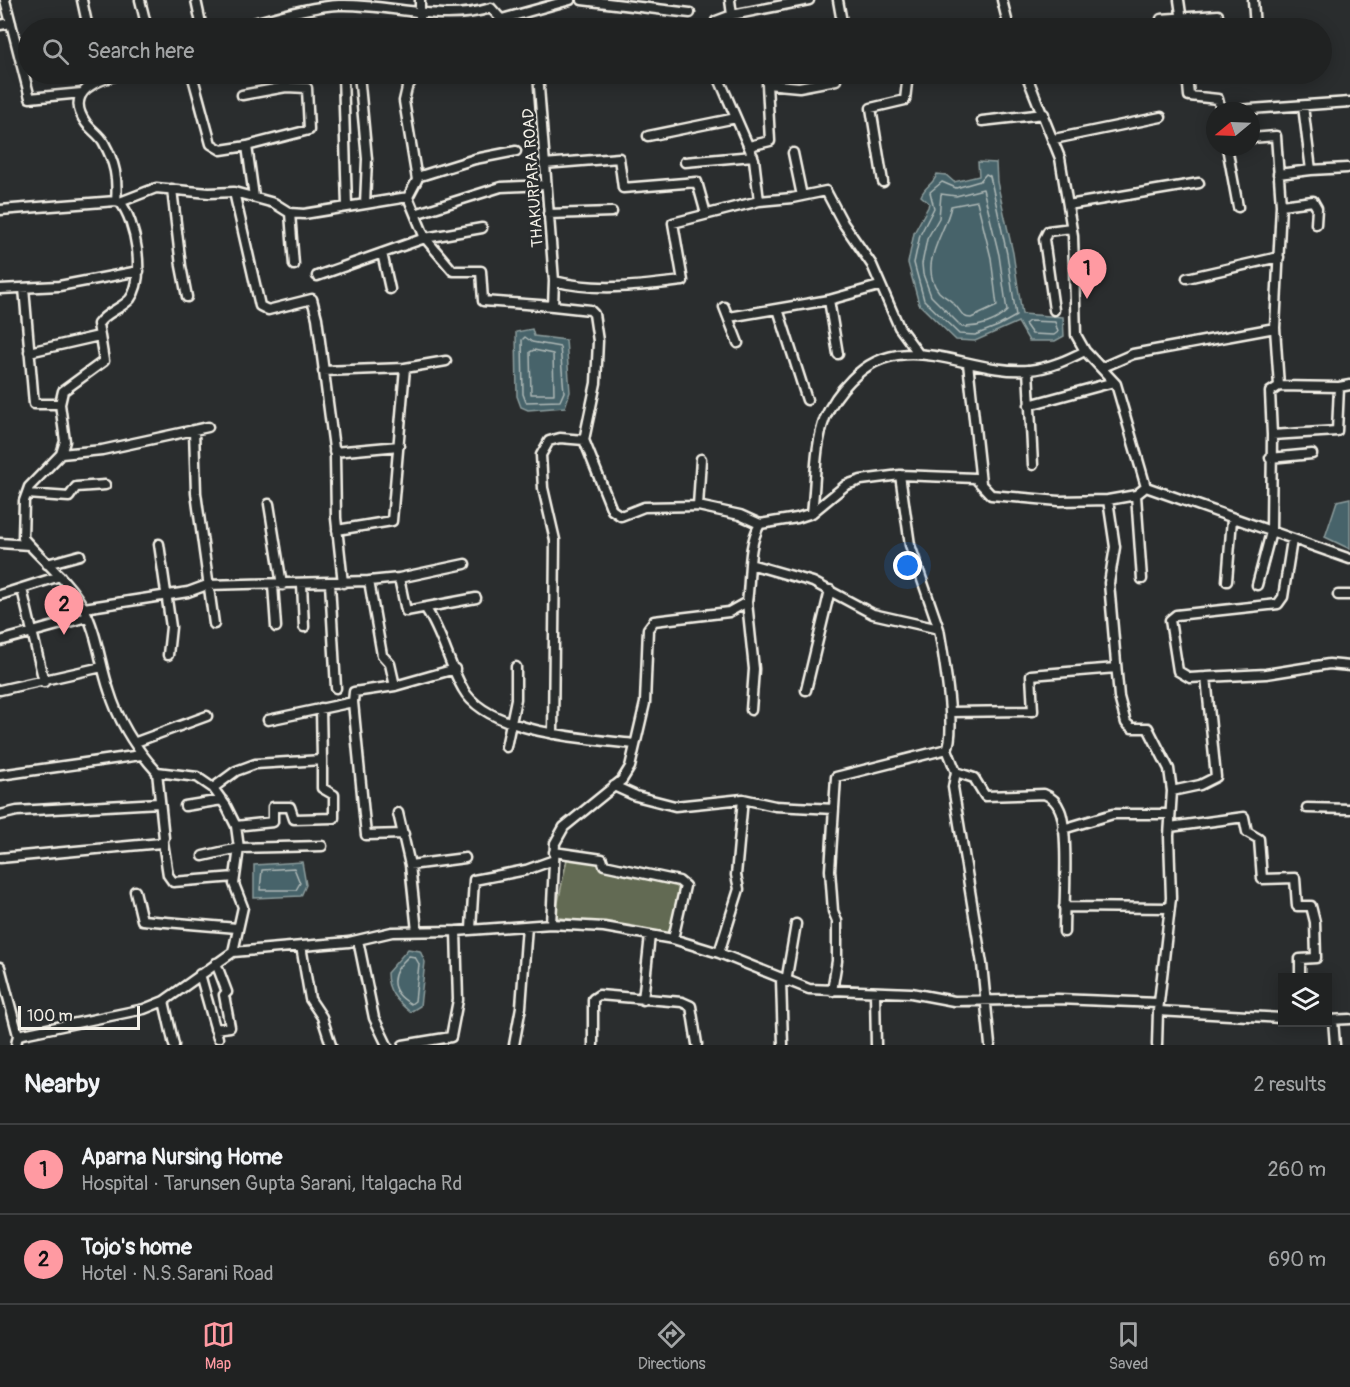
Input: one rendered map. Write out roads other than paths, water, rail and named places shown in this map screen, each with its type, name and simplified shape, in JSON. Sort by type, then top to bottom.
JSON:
[{"type":"street","points":[[5,0],[18,51]]},
{"type":"street","points":[[82,0],[86,18]]},
{"type":"street","points":[[140,0],[144,18]]},
{"type":"street","points":[[196,0],[200,18]]},
{"type":"street","points":[[419,18],[420,0]]},
{"type":"street","points":[[506,18],[570,0]]},
{"type":"street","points":[[582,0],[637,3],[690,13]]},
{"type":"street","points":[[730,0],[732,15]]},
{"type":"street","points":[[720,18],[809,0]]},
{"type":"street","points":[[838,0],[841,18]]},
{"type":"street","points":[[1002,0],[1006,18]]},
{"type":"street","points":[[1179,0],[1182,18],[1218,15],[1218,18]]},
{"type":"street","points":[[1253,0],[1254,18]]},
{"type":"street","points":[[294,18],[339,5],[419,14],[471,14],[490,4],[501,18]]},
{"type":"street","points":[[0,25],[11,23]]},
{"type":"street","points":[[26,84],[30,98],[82,93]]},
{"type":"street","points":[[89,84],[82,93],[79,109],[84,120],[104,141],[118,177],[118,201],[127,212],[134,234],[140,271],[135,291],[129,301],[104,315],[98,324],[104,361],[63,392],[60,404],[65,441],[61,454],[34,480],[27,494],[24,501],[23,538],[60,576],[85,612],[120,719],[136,742],[141,755],[157,772],[168,875],[173,882],[235,877]]},
{"type":"street","points":[[195,84],[211,144],[221,150],[309,130],[307,87],[286,87],[242,95]]},
{"type":"street","points":[[344,84],[347,206]]},
{"type":"street","points":[[359,84],[367,159],[365,204]]},
{"type":"street","points":[[410,84],[404,100],[417,177],[408,197],[425,238],[453,271],[481,271],[483,301],[590,310],[594,314],[597,323],[596,383],[584,440],[612,510],[621,516],[644,507],[698,506],[740,515],[760,524],[798,518],[812,513],[846,485],[861,480],[900,476],[975,477],[991,495],[1059,501],[1108,500],[1136,495],[1146,487]]},
{"type":"street","name":"THAKURPARA ROAD","points":[[539,84],[554,281],[553,306]]},
{"type":"street","points":[[721,84],[753,156],[759,201]]},
{"type":"street","points":[[749,146],[770,141],[767,84],[799,87],[815,84]]},
{"type":"street","points":[[883,182],[871,108],[905,100],[907,84]]},
{"type":"street","points":[[1030,84],[1060,158],[1071,228],[1077,334],[1085,351],[1103,367],[1114,382],[1146,487]]},
{"type":"street","points":[[1188,84],[1189,96],[1218,99],[1219,102]]},
{"type":"street","points":[[1260,109],[1350,102]]},
{"type":"street","points":[[1303,106],[1311,170]]},
{"type":"street","points":[[982,121],[1044,114]]},
{"type":"street","points":[[1054,139],[1161,117]]},
{"type":"street","points":[[648,136],[736,118]]},
{"type":"street","points":[[1260,137],[1276,136],[1281,205],[1275,328],[1279,386]]},
{"type":"street","points":[[246,146],[254,197]]},
{"type":"street","points":[[417,177],[475,159],[516,151]]},
{"type":"street","points":[[794,153],[802,196]]},
{"type":"street","points":[[685,162],[753,156]]},
{"type":"street","points":[[1229,156],[1238,207]]},
{"type":"street","points":[[544,164],[619,158],[623,188],[697,183],[706,214]]},
{"type":"street","points":[[1278,174],[1347,168]]},
{"type":"street","points":[[1068,205],[1199,183]]},
{"type":"street","points":[[415,214],[501,187],[546,184]]},
{"type":"street","points":[[0,210],[118,201],[156,188],[209,193],[234,192],[274,203],[290,213],[304,214],[408,197]]},
{"type":"street","points":[[172,189],[187,297]]},
{"type":"street","points":[[554,281],[572,286],[609,288],[683,281],[673,223],[759,201],[826,191],[843,223],[868,258],[899,327],[918,353]]},
{"type":"street","points":[[234,192],[260,306],[268,310],[312,298],[334,452],[337,530],[343,583]]},
{"type":"street","points":[[1281,205],[1313,201],[1317,208],[1316,224]]},
{"type":"street","points":[[548,214],[612,212]]},
{"type":"street","points":[[290,213],[294,265]]},
{"type":"street","points":[[316,276],[425,238],[482,228]]},
{"type":"street","points":[[1054,310],[1044,239],[1048,231],[1071,228]]},
{"type":"street","points":[[382,253],[390,289]]},
{"type":"street","points":[[1187,278],[1279,257]]},
{"type":"street","points":[[0,289],[97,281],[140,271]]},
{"type":"street","points":[[729,317],[829,300],[879,286]]},
{"type":"street","points":[[24,288],[34,404],[60,404]]},
{"type":"street","points":[[829,300],[838,354]]},
{"type":"street","points":[[724,307],[738,343]]},
{"type":"street","points":[[778,309],[807,400]]},
{"type":"street","points":[[1103,367],[1133,354],[1275,328]]},
{"type":"street","points":[[29,352],[99,336]]},
{"type":"street","points":[[812,513],[820,435],[825,417],[834,400],[859,371],[880,357],[918,353],[968,363],[1028,370],[1055,365],[1085,351]]},
{"type":"street","points":[[323,371],[405,368],[446,361]]},
{"type":"street","points":[[968,363],[981,483]]},
{"type":"street","points":[[337,530],[392,522],[405,368]]},
{"type":"street","points":[[1028,370],[1032,465]]},
{"type":"street","points":[[1029,405],[1114,382]]},
{"type":"street","points":[[1257,585],[1271,532],[1270,392],[1279,386],[1339,387],[1350,385]]},
{"type":"street","points":[[1272,435],[1337,431],[1339,387]]},
{"type":"street","points":[[61,454],[102,450],[207,427]]},
{"type":"street","points":[[194,430],[196,493],[214,624]]},
{"type":"street","points":[[554,734],[555,540],[543,488],[541,455],[549,441],[560,438],[584,440]]},
{"type":"street","points":[[334,452],[399,447]]},
{"type":"street","points":[[1270,458],[1312,454]]},
{"type":"street","points":[[698,506],[701,459]]},
{"type":"street","points":[[900,476],[910,545],[939,629],[947,673],[950,712],[947,749],[956,772],[953,787],[987,1000],[990,1045]]},
{"type":"street","points":[[27,494],[69,497],[76,488],[105,485]]},
{"type":"street","points":[[1146,487],[1350,559]]},
{"type":"street","points":[[1136,495],[1142,579]]},
{"type":"street","points":[[1108,500],[1115,547],[1109,584],[1119,697],[1126,723],[1132,728],[1142,727],[1151,731],[1169,768],[1172,791],[1170,908],[1158,1007],[1157,1045]]},
{"type":"street","points":[[269,504],[277,585],[276,627]]},
{"type":"street","points":[[1227,581],[1232,519]]},
{"type":"street","points":[[751,710],[754,669],[747,602],[754,535],[760,524]]},
{"type":"street","points":[[1292,540],[1282,597],[1278,604],[1188,614],[1170,620],[1178,671],[1190,678],[1266,674],[1329,664],[1350,666]]},
{"type":"street","points":[[0,543],[29,545]]},
{"type":"street","points":[[159,544],[171,627],[168,655]]},
{"type":"street","points":[[47,564],[80,555]]},
{"type":"street","points":[[0,641],[34,633],[85,612],[123,600],[188,592],[207,585],[369,581],[399,578],[465,564]]},
{"type":"street","points":[[750,564],[795,575],[830,590],[873,614],[939,629]]},
{"type":"street","points":[[0,595],[60,576]]},
{"type":"street","points":[[399,578],[406,611],[476,598]]},
{"type":"street","points":[[369,581],[382,656],[390,664],[395,686]]},
{"type":"street","points":[[330,583],[336,688]]},
{"type":"street","points":[[302,584],[304,627]]},
{"type":"street","points":[[22,589],[44,682]]},
{"type":"street","points":[[806,690],[830,590]]},
{"type":"street","points":[[1338,595],[1350,595]]},
{"type":"street","points":[[550,924],[555,843],[564,827],[622,780],[630,767],[645,703],[648,629],[654,621],[729,612],[747,602]]},
{"type":"street","points":[[426,609],[443,638],[463,690],[477,704],[511,723],[554,734],[634,744]]},
{"type":"street","points":[[0,690],[44,682],[102,667]]},
{"type":"street","points":[[506,747],[516,699],[516,667]]},
{"type":"street","points":[[950,712],[1033,711],[1031,675],[1116,668]]},
{"type":"street","points":[[404,834],[366,835],[353,702],[354,692],[395,686],[455,669]]},
{"type":"street","points":[[1172,791],[1200,785],[1216,777],[1206,677]]},
{"type":"street","points":[[268,720],[353,702]]},
{"type":"street","points":[[236,826],[273,822],[273,807],[290,807],[294,819],[334,818],[334,795],[322,788],[321,708]]},
{"type":"street","points":[[136,742],[207,716]]},
{"type":"street","points":[[832,991],[837,962],[837,921],[830,870],[836,777],[947,749]]},
{"type":"street","points":[[0,775],[141,755]]},
{"type":"street","points":[[213,788],[236,771],[255,764],[322,760]]},
{"type":"street","points":[[157,772],[197,777],[213,788],[236,826],[239,848],[234,884],[243,907],[233,952]]},
{"type":"street","points":[[956,772],[974,778],[985,796],[1044,794],[1053,798],[1061,811],[1063,829],[1064,932]]},
{"type":"street","points":[[614,786],[636,796],[675,806],[743,800],[776,806],[834,809]]},
{"type":"street","points":[[185,806],[222,800]]},
{"type":"street","points":[[719,953],[739,889],[736,875],[743,800]]},
{"type":"street","points":[[0,815],[17,811],[159,803]]},
{"type":"street","points":[[1307,808],[1350,809]]},
{"type":"street","points":[[398,813],[410,865],[417,931]]},
{"type":"street","points":[[1063,829],[1113,814],[1170,814]]},
{"type":"street","points":[[1170,826],[1244,817],[1247,832],[1259,839],[1262,879],[1295,878],[1297,906],[1311,906],[1315,922],[1316,958],[1300,959],[1300,973]]},
{"type":"street","points":[[0,858],[164,842]]},
{"type":"street","points":[[203,855],[239,848],[322,846]]},
{"type":"street","points":[[471,929],[474,880],[526,870],[554,856],[602,859],[604,865],[679,881],[685,886],[673,939]]},
{"type":"street","points":[[410,865],[465,858]]},
{"type":"street","points":[[135,891],[142,920],[237,928]]},
{"type":"street","points":[[1064,907],[1170,908]]},
{"type":"street","points":[[18,1035],[144,1009],[164,1001],[233,952],[358,940],[392,932],[456,931],[550,924],[604,927],[673,939],[719,953],[809,989],[911,993],[954,1001],[1111,1000],[1158,1007],[1278,1018]]},
{"type":"street","points":[[783,1045],[784,980],[796,924]]},
{"type":"street","points":[[514,1045],[521,1007],[527,926]]},
{"type":"street","points":[[403,1045],[451,1037],[458,1000],[456,931]]},
{"type":"street","points":[[643,1000],[650,935]]},
{"type":"street","points":[[358,940],[374,1018],[387,1045]]},
{"type":"street","points":[[301,946],[310,999],[322,1017],[331,1045]]},
{"type":"street","points":[[200,974],[216,1033],[230,1027],[224,995],[227,992],[216,963]]},
{"type":"street","points":[[0,969],[18,1035],[16,1045]]},
{"type":"street","points":[[875,992],[876,1045]]},
{"type":"street","points":[[593,1045],[593,999],[598,995],[682,1002],[691,1006],[697,1044]]},
{"type":"street","points":[[164,1001],[174,1045]]},
{"type":"street","points":[[1332,1020],[1350,1019]]},
{"type":"street","points":[[1331,1027],[1335,1045]]},
{"type":"water","points":[[978,162],[996,163],[997,182],[1013,253],[1022,314],[1063,317],[1064,336],[1055,341],[1029,341],[1018,322],[975,341],[956,340],[919,304],[908,263],[914,233],[929,203],[921,196],[937,174],[946,175],[954,182],[979,176]]},
{"type":"water","points":[[532,329],[534,336],[566,340],[570,392],[565,407],[528,410],[521,407],[517,396],[516,332]]},
{"type":"water","points":[[1350,498],[1350,549],[1325,537],[1337,501]]},
{"type":"water","points":[[302,862],[306,885],[301,896],[254,898],[254,865]]},
{"type":"water","points":[[408,949],[420,951],[425,962],[420,1006],[410,1012],[393,995],[387,973]]},
{"type":"place","name":"Aparna Nursing Home","points":[[1087,299]]},
{"type":"place","name":"Tojo's home","points":[[64,635]]}]
